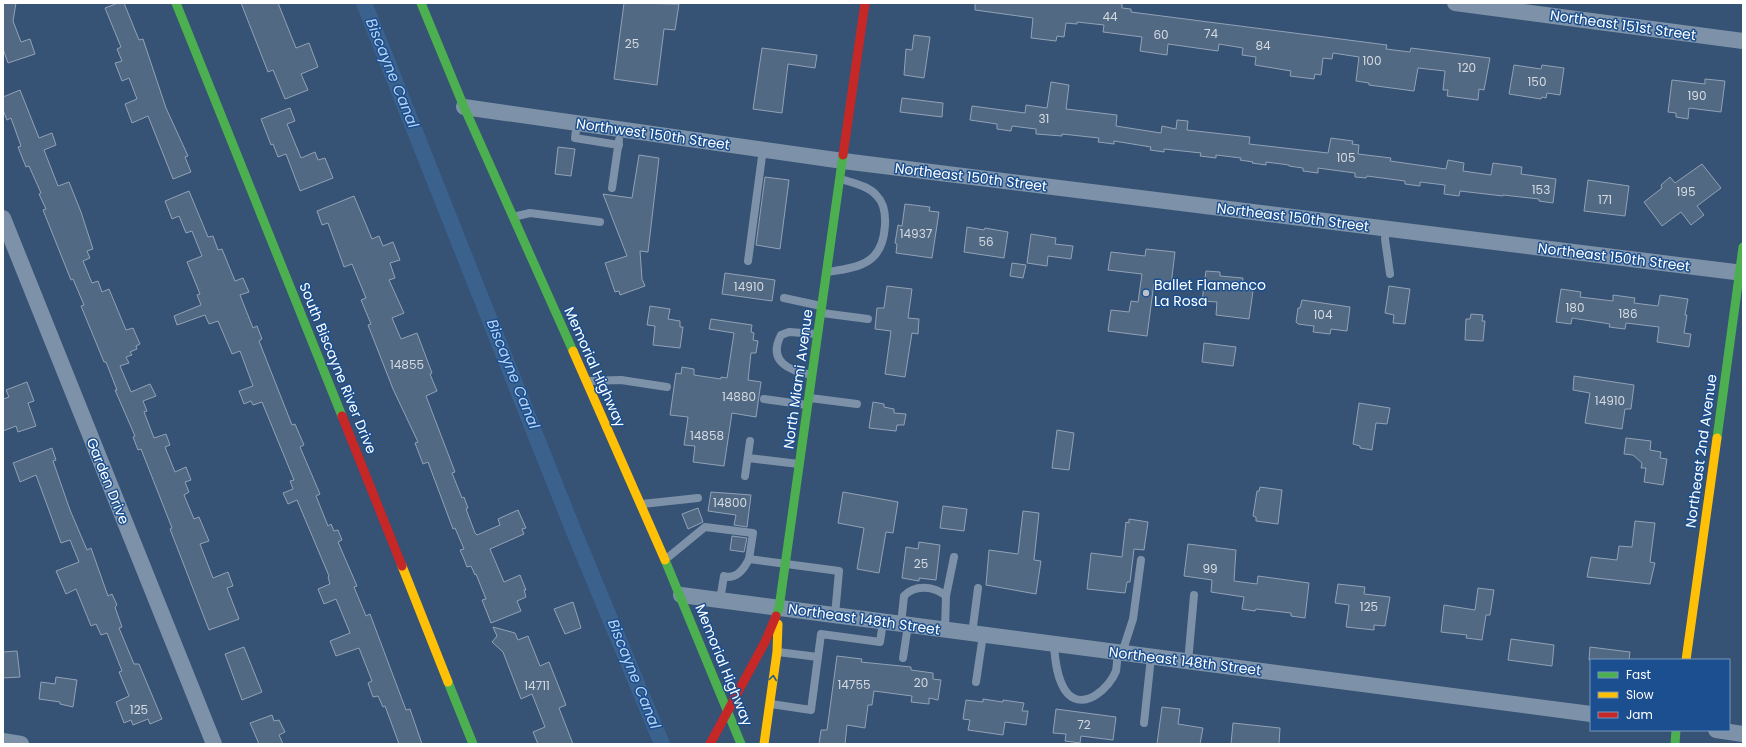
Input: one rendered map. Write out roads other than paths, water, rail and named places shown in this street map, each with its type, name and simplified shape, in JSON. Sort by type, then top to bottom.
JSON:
[{"type":"street","name":"South Biscayne River Drive","points":[[176,3],[473,744]]},
{"type":"street","name":"Memorial Highway","points":[[420,3],[512,217],[681,595],[741,744]]},
{"type":"street","name":"North Miami Avenue","points":[[710,744],[765,642],[779,608],[865,3]]},
{"type":"street","name":"Northeast 151st Street","points":[[1454,3],[1743,41]]},
{"type":"street","name":"Northwest 150th Street","points":[[464,107],[577,123],[620,137],[763,149],[843,161]]},
{"type":"street","name":"Northeast 150th Street","points":[[843,161],[1741,272]]},
{"type":"street","name":"Garden Drive","points":[[3,218],[214,744]]},
{"type":"street","name":"Northeast 2nd Avenue","points":[[1686,659],[1741,272],[1743,247]]},
{"type":"street","name":"Northeast 148th Street","points":[[681,595],[1590,714]]},
{"type":"street","points":[[764,744],[777,652],[779,608]]},
{"type":"street","points":[[1674,744],[1676,731]]},
{"type":"street","points":[[1723,731],[1743,734]]},
{"type":"street","points":[[3,742],[21,744]]},
{"type":"lane","points":[[612,188],[620,137]]},
{"type":"lane","points":[[748,261],[763,149]]},
{"type":"lane","points":[[827,272],[852,268],[873,257],[880,248],[885,235],[883,206],[878,196],[861,185],[840,179]]},
{"type":"lane","points":[[512,217],[530,213],[600,222]]},
{"type":"lane","points":[[1386,228],[1390,274]]},
{"type":"lane","points":[[784,298],[822,310],[868,318]]},
{"type":"lane","points":[[813,376],[789,369],[780,361],[776,348],[781,335],[789,332],[818,334]]},
{"type":"lane","points":[[586,381],[621,380],[667,386]]},
{"type":"lane","points":[[764,399],[857,404]]},
{"type":"lane","points":[[745,476],[750,441]]},
{"type":"lane","points":[[748,458],[800,464]]},
{"type":"lane","points":[[641,504],[698,498]]},
{"type":"lane","points":[[665,560],[705,527],[753,533],[749,559],[744,570],[733,577],[724,576],[720,600]]},
{"type":"lane","points":[[945,630],[946,596],[954,557]]},
{"type":"lane","points":[[749,559],[839,571],[834,616]]},
{"type":"lane","points":[[1054,644],[1055,659],[1063,688],[1069,696],[1075,699],[1084,700],[1094,697],[1110,683],[1116,672],[1120,653],[1133,619],[1142,560]]},
{"type":"lane","points":[[903,658],[904,596],[914,588],[935,590],[946,596]]},
{"type":"lane","points":[[976,682],[978,588]]},
{"type":"lane","points":[[1188,662],[1194,595]]},
{"type":"lane","points":[[770,704],[811,710],[821,634],[880,642],[882,622]]},
{"type":"lane","points":[[777,652],[818,657]]},
{"type":"lane","points":[[1144,723],[1151,657]]},
{"type":"waterway","name":"Biscayne Canal","points":[[364,3],[574,532],[662,744]]},
{"type":"place","name":"Ballet Flamenco La Rosa","points":[[1146,293]]}]
